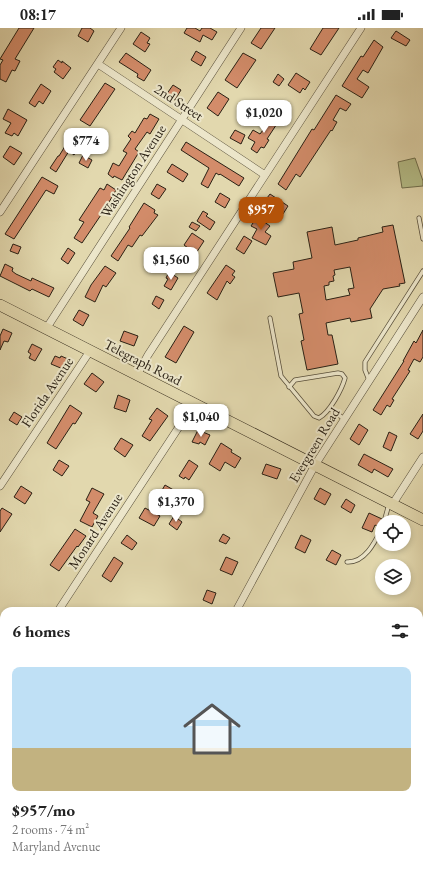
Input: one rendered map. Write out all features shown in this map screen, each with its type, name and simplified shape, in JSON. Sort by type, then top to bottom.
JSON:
[{"type":"main road","name":"Telegraph Road","points":[[0,305],[423,520]]},
{"type":"street","points":[[0,212],[121,28]]},
{"type":"street","name":"Washington Avenue","points":[[46,329],[241,28]]},
{"type":"street","points":[[137,375],[148,355],[361,28]]},
{"type":"street","name":"2nd Street","points":[[98,64],[266,175]]},
{"type":"street","name":"Evergreen Road","points":[[238,607],[315,465],[423,297]]},
{"type":"street","name":"Florida Avenue","points":[[0,486],[90,351]]},
{"type":"street","name":"Monard Avenue","points":[[61,607],[194,404]]},
{"type":"street","points":[[391,504],[423,457]]},
{"type":"lane","points":[[419,218],[423,239]]},
{"type":"lane","points":[[369,380],[365,370],[365,362],[423,271]]},
{"type":"lane","points":[[270,318],[281,376],[289,387],[314,416],[319,418],[323,416],[330,408],[345,378],[342,374],[338,373],[295,380],[289,387]]},
{"type":"lane","points":[[330,408],[344,419]]},
{"type":"lane","points":[[387,515],[391,504]]},
{"type":"lane","points":[[347,562],[359,560],[365,556],[375,540]]},
{"type":"green space","points":[[415,158],[423,181],[423,186],[402,188],[398,162]]},
{"type":"building","points":[[19,28],[34,28],[15,59],[20,61],[15,71],[12,70],[6,82],[0,79],[0,65],[3,60],[0,59]]},
{"type":"building","points":[[82,28],[90,28],[94,31],[88,42],[78,36]]},
{"type":"building","points":[[187,28],[195,28],[200,31],[202,28],[210,28],[217,32],[212,40],[203,35],[200,42],[184,33]]},
{"type":"building","points":[[261,28],[275,28],[261,49],[251,43]]},
{"type":"building","points":[[323,28],[339,28],[321,55],[310,49]]},
{"type":"building","points":[[396,31],[410,40],[406,46],[391,38]]},
{"type":"building","points":[[141,32],[150,38],[147,43],[150,44],[145,52],[133,44]]},
{"type":"building","points":[[374,40],[383,47],[368,73],[363,70],[357,79],[369,87],[362,98],[342,86],[361,56],[363,57]]},
{"type":"building","points":[[196,51],[206,57],[201,66],[191,60]]},
{"type":"building","points":[[126,53],[151,70],[144,81],[137,77],[138,74],[119,62]]},
{"type":"building","points":[[243,53],[256,60],[237,88],[225,80]]},
{"type":"building","points":[[58,60],[62,63],[62,61],[71,68],[63,79],[54,72],[56,69],[53,67]]},
{"type":"building","points":[[296,73],[310,82],[305,90],[303,88],[300,93],[288,85]]},
{"type":"building","points":[[278,74],[284,79],[279,86],[273,82]]},
{"type":"building","points":[[105,83],[115,89],[90,126],[80,120]]},
{"type":"building","points":[[41,84],[51,91],[43,104],[39,101],[35,107],[29,103]]},
{"type":"building","points":[[173,85],[181,90],[175,100],[166,95]]},
{"type":"building","points":[[218,92],[229,99],[218,116],[207,108]]},
{"type":"building","points":[[336,95],[351,104],[346,111],[340,108],[333,120],[337,122],[332,131],[331,130],[300,177],[296,174],[286,190],[278,184],[312,129],[314,130]]},
{"type":"building","points":[[8,109],[27,120],[18,136],[14,133],[12,136],[5,133],[11,123],[3,119]]},
{"type":"building","points":[[277,112],[282,116],[267,139],[269,140],[264,148],[261,147],[257,153],[251,149],[255,142],[248,138],[253,130],[260,134],[263,130],[264,131]]},
{"type":"building","points":[[150,114],[159,119],[150,134],[147,132],[135,149],[139,152],[122,180],[114,176],[113,178],[108,174],[113,163],[119,166],[127,153],[123,151],[131,139],[128,136],[132,131],[135,133],[144,118],[147,119]]},
{"type":"building","points":[[75,130],[85,137],[74,155],[69,151],[56,172],[50,168]]},
{"type":"building","points":[[235,130],[245,135],[241,144],[230,138]]},
{"type":"building","points":[[186,142],[244,178],[239,186],[216,173],[208,188],[201,184],[209,168],[181,150]]},
{"type":"building","points":[[10,146],[22,153],[14,165],[3,157]]},
{"type":"building","points":[[83,155],[92,160],[88,168],[79,163]]},
{"type":"building","points":[[172,164],[188,174],[183,182],[167,172]]},
{"type":"building","points":[[42,177],[58,186],[54,194],[46,190],[14,239],[5,234]]},
{"type":"building","points":[[107,184],[116,190],[82,243],[74,238],[84,222],[79,220],[100,188],[104,190]]},
{"type":"building","points":[[157,184],[166,189],[159,199],[151,194]]},
{"type":"building","points":[[220,193],[230,199],[225,208],[215,202]]},
{"type":"building","points":[[270,194],[288,206],[283,214],[264,202]]},
{"type":"building","points":[[144,203],[155,210],[154,213],[158,215],[142,236],[140,235],[132,247],[128,245],[118,261],[111,256],[130,228],[129,227]]},
{"type":"building","points":[[203,211],[208,214],[206,216],[215,222],[210,230],[197,221]]},
{"type":"building","points":[[257,217],[270,226],[265,232],[271,236],[266,245],[252,238],[257,229],[251,226]]},
{"type":"building","points":[[192,222],[200,226],[196,231],[189,227]]},
{"type":"building","points":[[393,225],[405,283],[399,284],[400,286],[383,289],[370,309],[372,318],[351,322],[350,318],[326,323],[328,335],[332,335],[338,364],[307,370],[301,341],[304,340],[299,314],[303,313],[299,293],[278,297],[273,273],[294,269],[293,262],[312,258],[307,232],[332,227],[335,245],[383,232],[382,227]],"holes":[[[350,267],[354,288],[348,289],[350,295],[326,300],[324,286],[329,285],[329,282],[334,281],[334,270]]]},
{"type":"building","points":[[192,233],[204,241],[185,270],[177,264],[188,248],[184,245]]},
{"type":"building","points":[[244,236],[252,241],[244,254],[236,249]]},
{"type":"building","points":[[13,244],[21,247],[18,254],[10,251]]},
{"type":"building","points":[[68,248],[75,253],[68,264],[61,259]]},
{"type":"building","points":[[5,264],[13,268],[12,271],[16,274],[31,281],[32,278],[54,288],[49,297],[32,289],[30,291],[0,276]]},
{"type":"building","points":[[226,265],[235,271],[232,275],[235,277],[230,284],[227,281],[217,300],[207,293]]},
{"type":"building","points":[[105,266],[116,273],[106,287],[103,285],[95,302],[85,297],[91,285]]},
{"type":"building","points":[[169,272],[178,278],[171,290],[164,286],[168,279],[166,278]]},
{"type":"building","points":[[156,296],[164,300],[159,309],[152,304]]},
{"type":"building","points":[[79,310],[89,315],[83,326],[73,320]]},
{"type":"building","points":[[184,326],[194,332],[176,363],[165,357]]},
{"type":"building","points":[[3,329],[12,333],[8,342],[4,341],[0,350],[0,336]]},
{"type":"building","points":[[423,330],[423,357],[420,362],[414,359],[408,370],[410,371],[392,399],[394,400],[390,407],[387,405],[381,415],[373,410],[404,361],[414,341],[416,343]]},
{"type":"building","points":[[124,331],[138,336],[134,346],[120,341]]},
{"type":"building","points":[[32,344],[42,349],[35,361],[29,358],[31,354],[28,352]]},
{"type":"building","points":[[55,356],[60,358],[61,356],[68,359],[63,369],[51,364]]},
{"type":"building","points":[[92,373],[104,382],[96,392],[84,384]]},
{"type":"building","points":[[118,395],[130,400],[126,412],[114,408]]},
{"type":"building","points":[[70,405],[82,413],[75,424],[73,423],[56,449],[47,443]]},
{"type":"building","points":[[157,408],[168,416],[150,441],[142,436],[152,420],[149,419]]},
{"type":"building","points":[[14,412],[22,417],[17,425],[9,420]]},
{"type":"building","points":[[423,414],[423,431],[418,439],[410,434]]},
{"type":"building","points":[[359,424],[368,430],[359,445],[350,439]]},
{"type":"building","points":[[198,430],[210,435],[205,445],[200,442],[199,444],[192,442]]},
{"type":"building","points":[[389,432],[397,436],[391,451],[383,447]]},
{"type":"building","points":[[121,438],[133,445],[125,457],[114,449]]},
{"type":"building","points":[[221,443],[241,458],[235,468],[225,462],[220,471],[209,464]]},
{"type":"building","points":[[364,454],[393,469],[388,477],[374,469],[372,473],[358,465]]},
{"type":"building","points":[[59,460],[69,466],[62,476],[53,470]]},
{"type":"building","points":[[189,460],[198,466],[189,480],[185,477],[184,479],[179,476]]},
{"type":"building","points":[[266,464],[281,469],[277,479],[262,474]]},
{"type":"building","points":[[165,485],[177,492],[175,496],[181,500],[175,509],[162,497],[164,493],[161,492]]},
{"type":"building","points":[[21,486],[32,493],[25,504],[14,497]]},
{"type":"building","points":[[92,488],[104,494],[93,513],[98,516],[92,527],[80,521],[90,502],[86,500]]},
{"type":"building","points":[[320,488],[331,494],[325,505],[314,499]]},
{"type":"building","points":[[346,499],[355,505],[351,513],[341,507]]},
{"type":"building","points":[[2,508],[12,514],[0,532],[0,511]]},
{"type":"building","points":[[145,508],[160,516],[154,526],[139,518]]},
{"type":"building","points":[[369,513],[375,516],[375,525],[372,532],[362,528]]},
{"type":"building","points":[[174,516],[182,522],[177,530],[169,524]]},
{"type":"building","points":[[75,529],[86,536],[59,571],[50,565]]},
{"type":"building","points":[[223,534],[230,538],[226,544],[219,541]]},
{"type":"building","points":[[127,535],[137,543],[132,550],[121,543]]},
{"type":"building","points":[[301,535],[311,540],[305,553],[295,548]]},
{"type":"building","points":[[332,550],[341,555],[336,565],[326,560]]},
{"type":"building","points":[[114,557],[123,563],[111,582],[102,576]]},
{"type":"building","points":[[226,557],[238,562],[232,575],[220,570]]},
{"type":"building","points":[[207,590],[216,593],[212,604],[203,600]]}]
